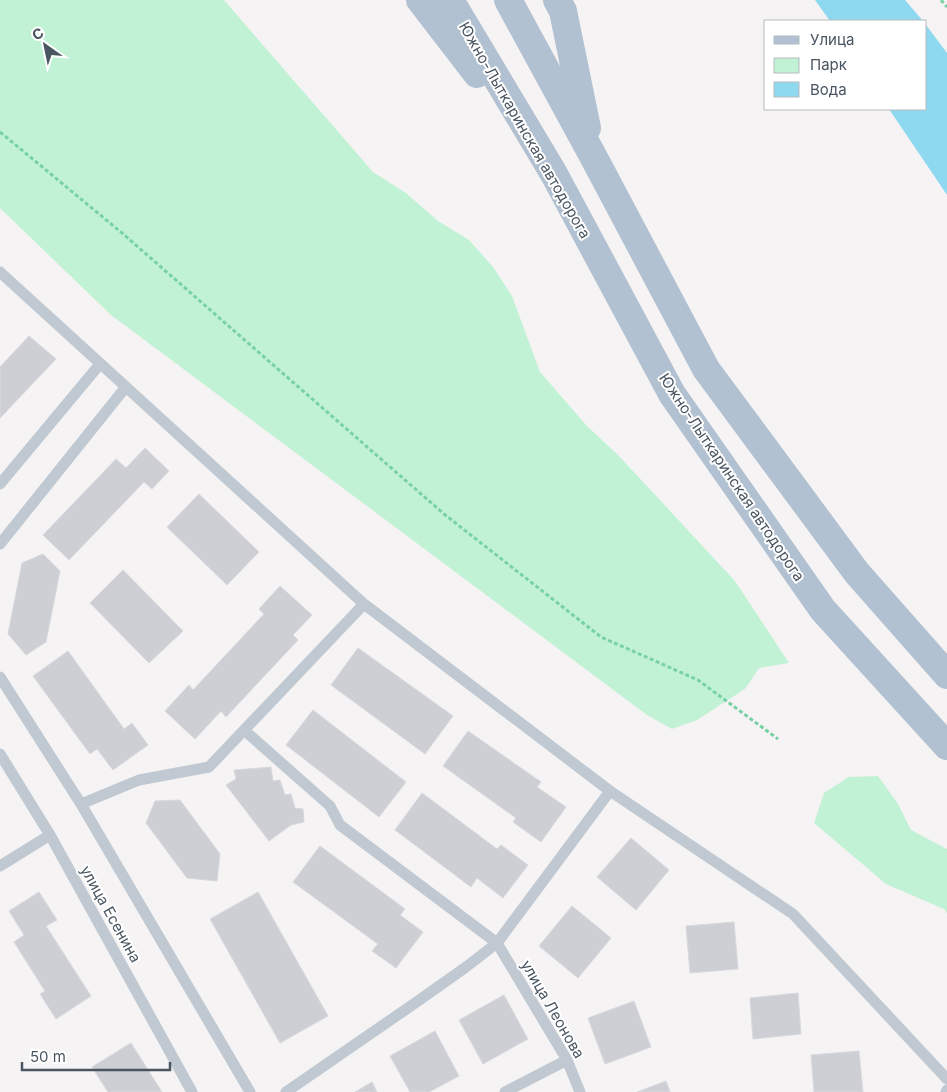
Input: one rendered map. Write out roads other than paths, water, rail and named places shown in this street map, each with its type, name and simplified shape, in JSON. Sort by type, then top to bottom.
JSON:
[{"type":"main road","points":[[420,0],[554,174]]},
{"type":"main road","name":"Южно-Лыткаринская автодорога","points":[[450,0],[554,174],[672,394],[823,610],[946,745]]},
{"type":"main road","points":[[508,0],[706,369],[857,573],[947,675]]},
{"type":"main road","points":[[557,0],[563,11],[592,156]]},
{"type":"lane","points":[[0,272],[364,604],[610,791],[793,914],[947,1079]]},
{"type":"lane","points":[[0,484],[100,364]]},
{"type":"lane","points":[[0,544],[125,388]]},
{"type":"lane","points":[[81,804],[139,780],[209,767],[364,604]]},
{"type":"lane","points":[[0,677],[81,804],[250,1092]]},
{"type":"lane","points":[[244,730],[330,806],[340,826],[497,943]]},
{"type":"lane","name":"улица Есенина","points":[[0,754],[50,835],[192,1092]]},
{"type":"lane","points":[[286,1092],[426,996],[497,943],[610,791]]},
{"type":"lane","points":[[0,866],[50,835]]},
{"type":"lane","name":"улица Леонова","points":[[497,943],[567,1060],[580,1092]]},
{"type":"lane","points":[[505,1092],[567,1060]]},
{"type":"water","points":[[815,0],[905,0],[922,20],[829,20]]},
{"type":"water","points":[[927,26],[947,53],[947,195],[890,110],[927,110]]}]
